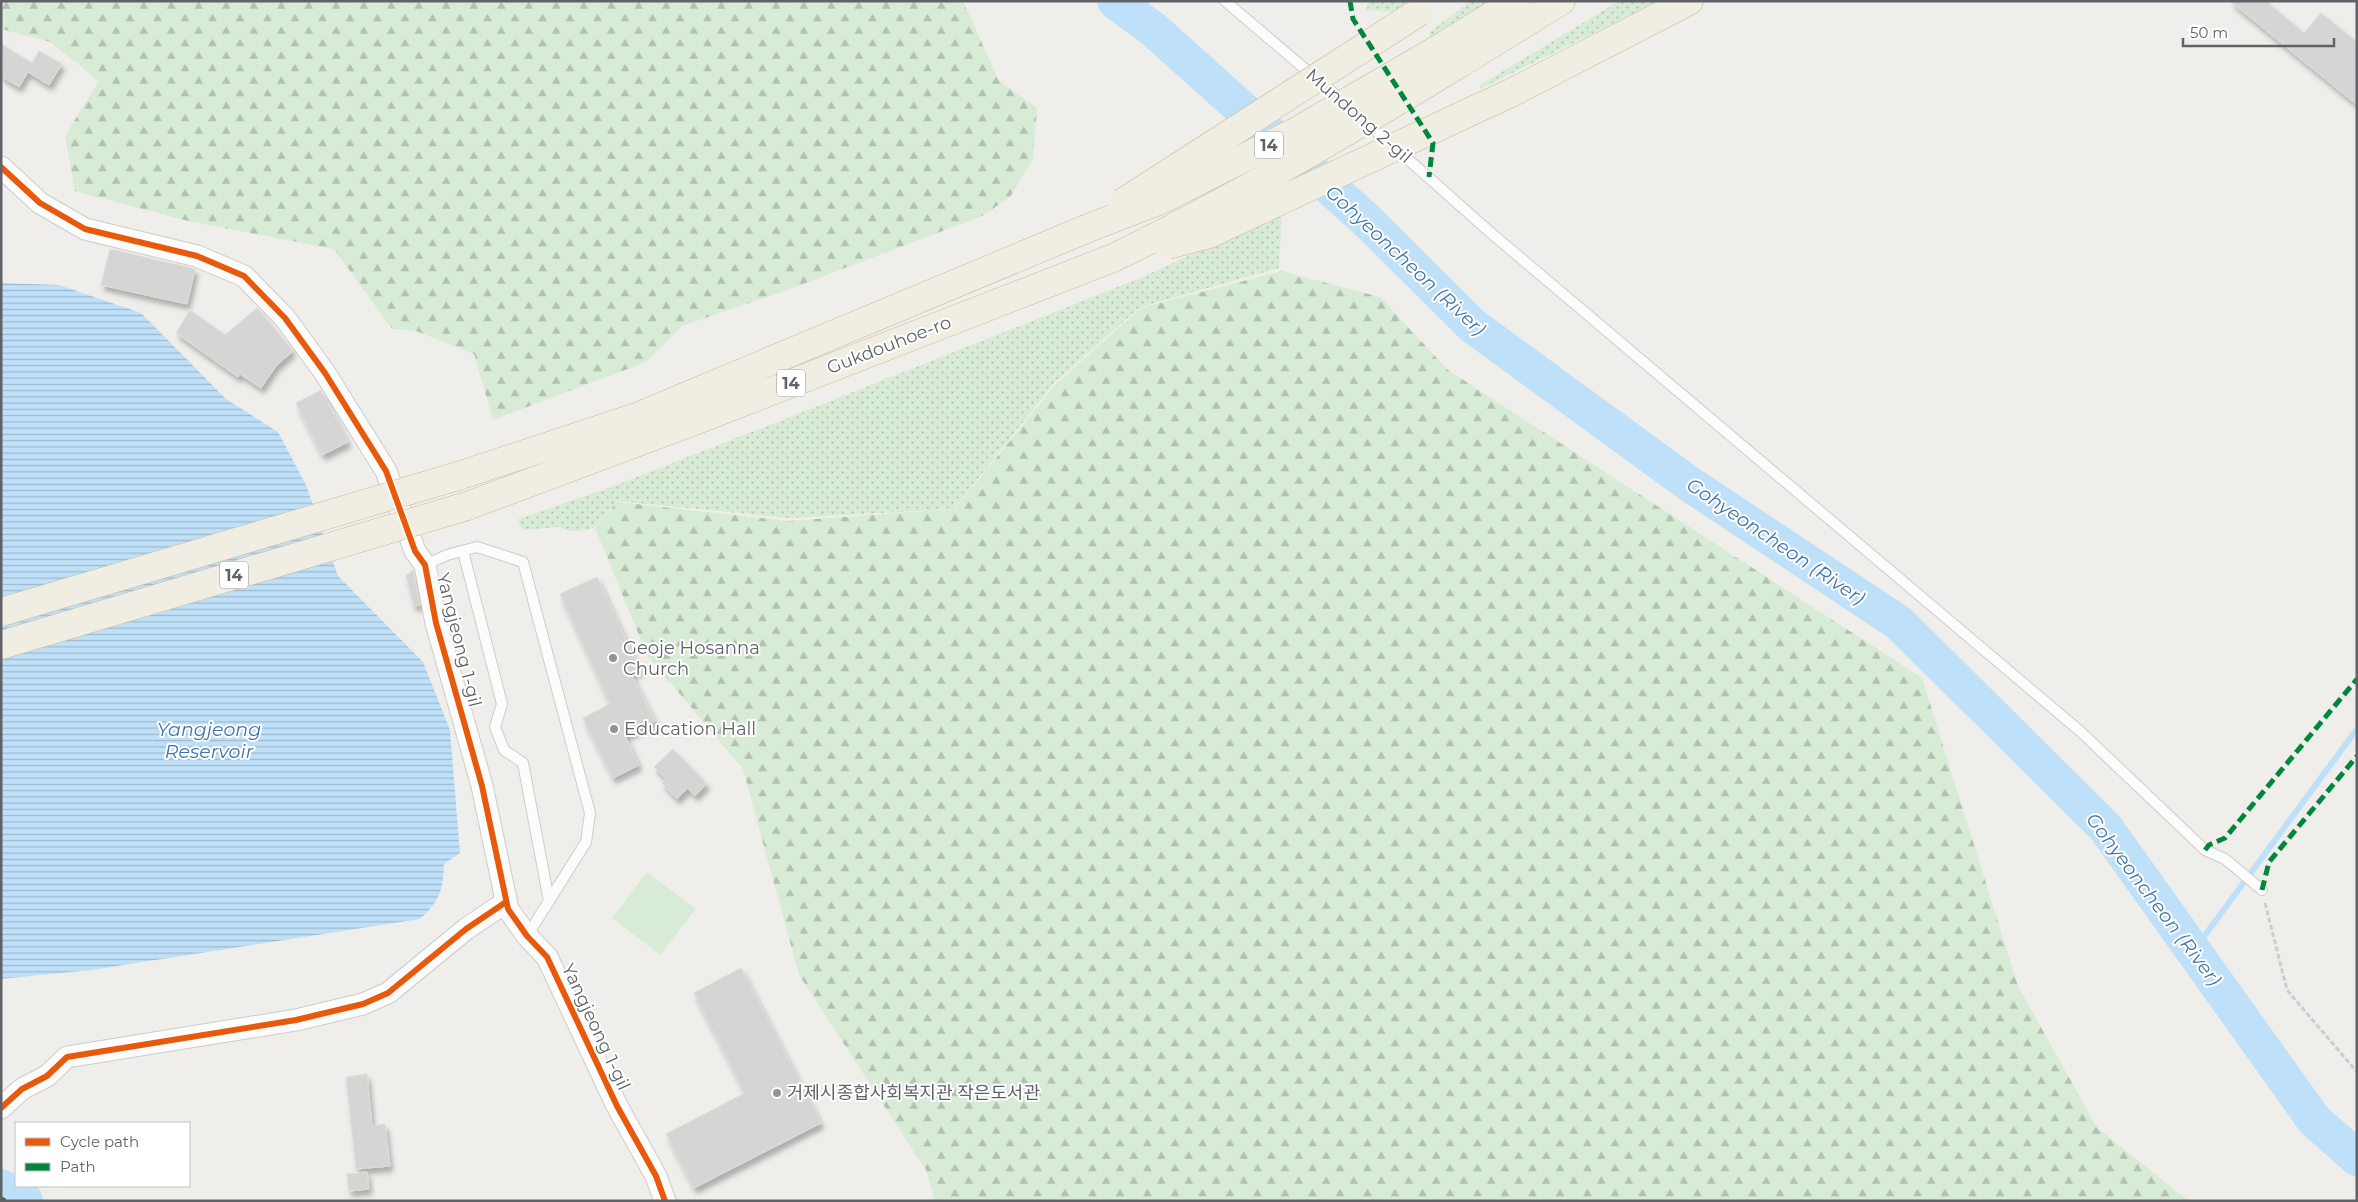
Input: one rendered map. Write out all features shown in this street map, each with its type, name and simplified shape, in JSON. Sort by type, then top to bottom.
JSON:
[{"type":"highway","name":"14","points":[[1114,258],[1182,225],[1273,176],[1454,53],[1516,1]]},
{"type":"highway","name":"14","points":[[1086,229],[1161,200],[1294,132],[1561,1]]},
{"type":"highway","points":[[1114,258],[1209,234],[1511,93],[1688,1]]},
{"type":"highway","points":[[1086,229],[1137,192],[1241,128],[1426,7]]},
{"type":"highway","name":"Gukdouhoe-ro","points":[[1,612],[458,476],[638,416],[1086,229]]},
{"type":"highway","name":"Gukdouhoe-ro","points":[[1,645],[467,506],[692,422],[1114,258]]},
{"type":"street","name":"Yangjeong 1-gil","points":[[1,167],[40,203],[85,229],[197,256],[244,276],[285,318],[325,373],[386,471],[415,551],[425,565],[436,623],[482,786],[508,909],[527,936],[547,957],[617,1106],[656,1176],[665,1201]]},
{"type":"street","points":[[1,1108],[22,1089],[47,1076],[67,1057],[296,1020],[363,1004],[388,993],[466,929],[506,902]]},
{"type":"lane","name":"Mundong 2-gil","points":[[1225,1],[1354,111],[1491,233],[2081,732],[2205,850],[2225,859],[2262,890]]},
{"type":"lane","points":[[425,565],[477,547],[523,562],[590,812],[586,842],[527,936]]},
{"type":"lane","points":[[463,551],[502,704],[495,727],[504,750],[523,763],[549,901]]},
{"type":"path","points":[[2262,890],[2287,990],[2357,1072]]},
{"type":"green space","points":[[1,1],[963,1],[999,81],[1037,108],[1033,159],[1010,197],[982,216],[782,292],[682,326],[646,362],[493,420],[474,354],[416,331],[392,329],[334,249],[188,221],[75,191],[65,136],[99,81],[50,42],[1,29]]},
{"type":"green space","points":[[1368,1],[1423,1],[1399,12],[1367,10]]},
{"type":"green space","points":[[1470,1],[1498,1],[1429,39],[1430,32]]},
{"type":"green space","points":[[1619,1],[1658,1],[1480,89],[1480,85]]},
{"type":"green space","points":[[1282,213],[1279,268],[1140,307],[1054,383],[954,509],[789,518],[617,501],[594,528],[582,531],[570,531],[559,527],[522,530],[518,519],[606,489],[1138,279]]},
{"type":"green space","points":[[1281,271],[1380,297],[1448,370],[1922,678],[2018,986],[2097,1128],[2189,1201],[935,1201],[926,1170],[799,975],[743,769],[647,655],[595,528],[617,502],[788,521],[955,509],[1056,384],[1141,308]]},
{"type":"green space","points":[[647,872],[696,909],[660,955],[612,918]]},
{"type":"water","name":"Yangjeong Reservoir","points":[[1,283],[59,285],[141,313],[226,399],[278,432],[306,485],[338,576],[423,662],[450,730],[460,853],[444,864],[443,881],[436,901],[420,919],[91,970],[1,979]]},
{"type":"building","points":[[2230,1],[2266,1],[2304,33],[2321,13],[2357,42],[2357,105]]},
{"type":"building","points":[[1,44],[32,63],[39,51],[62,64],[49,85],[28,72],[19,87],[1,76]]},
{"type":"building","points":[[110,249],[195,269],[187,304],[101,285]]},
{"type":"building","points":[[257,308],[293,351],[276,366],[261,388],[240,374],[238,377],[176,333],[190,310],[225,335]]},
{"type":"building","points":[[321,390],[348,442],[322,455],[296,403]]},
{"type":"building","points":[[413,570],[420,605],[414,606],[406,576]]},
{"type":"building","points":[[597,577],[640,670],[631,674],[655,721],[625,736],[639,765],[613,778],[583,718],[610,704],[560,594]]},
{"type":"building","points":[[673,749],[707,784],[695,796],[688,788],[677,799],[662,783],[666,779],[654,767]]},
{"type":"building","points":[[741,968],[821,1123],[694,1188],[666,1134],[745,1093],[694,993]]},
{"type":"building","points":[[367,1074],[372,1126],[385,1124],[390,1166],[356,1169],[346,1077]]},
{"type":"building","points":[[367,1172],[369,1189],[349,1191],[347,1174]]},
{"type":"waterway","name":"Gohyeoncheon (River)","points":[[1115,1],[1154,30],[1364,218],[1473,326],[1688,483],[1899,623],[2105,827],[2314,1120],[2357,1158]]},
{"type":"waterway","points":[[2194,950],[2357,729]]},
{"type":"waterway","points":[[1,1187],[25,1201]]},
{"type":"marked path","points":[[1350,1],[1353,19],[1433,143],[1429,177]]},
{"type":"marked path","points":[[2205,850],[2209,845],[2225,838],[2357,679]]},
{"type":"marked path","points":[[2262,890],[2269,862],[2357,756]]},
{"type":"marked path","points":[[1,1199],[5,1201]]},
{"type":"cycle path","points":[[1,167],[40,203],[85,229],[197,256],[244,276],[285,318],[325,373],[386,471],[415,551],[425,565],[436,623],[482,786],[508,909],[527,936],[547,957],[617,1106],[656,1176],[665,1201]]},
{"type":"cycle path","points":[[1,1108],[22,1089],[47,1076],[67,1057],[296,1020],[363,1004],[388,993],[466,929],[506,902]]},
{"type":"place","name":"Geoje Hosanna Church","points":[[613,658]]},
{"type":"place","name":"Education Hall","points":[[614,729]]},
{"type":"place","name":"거제시종합사회복지관 작은도서관","points":[[777,1093]]}]
